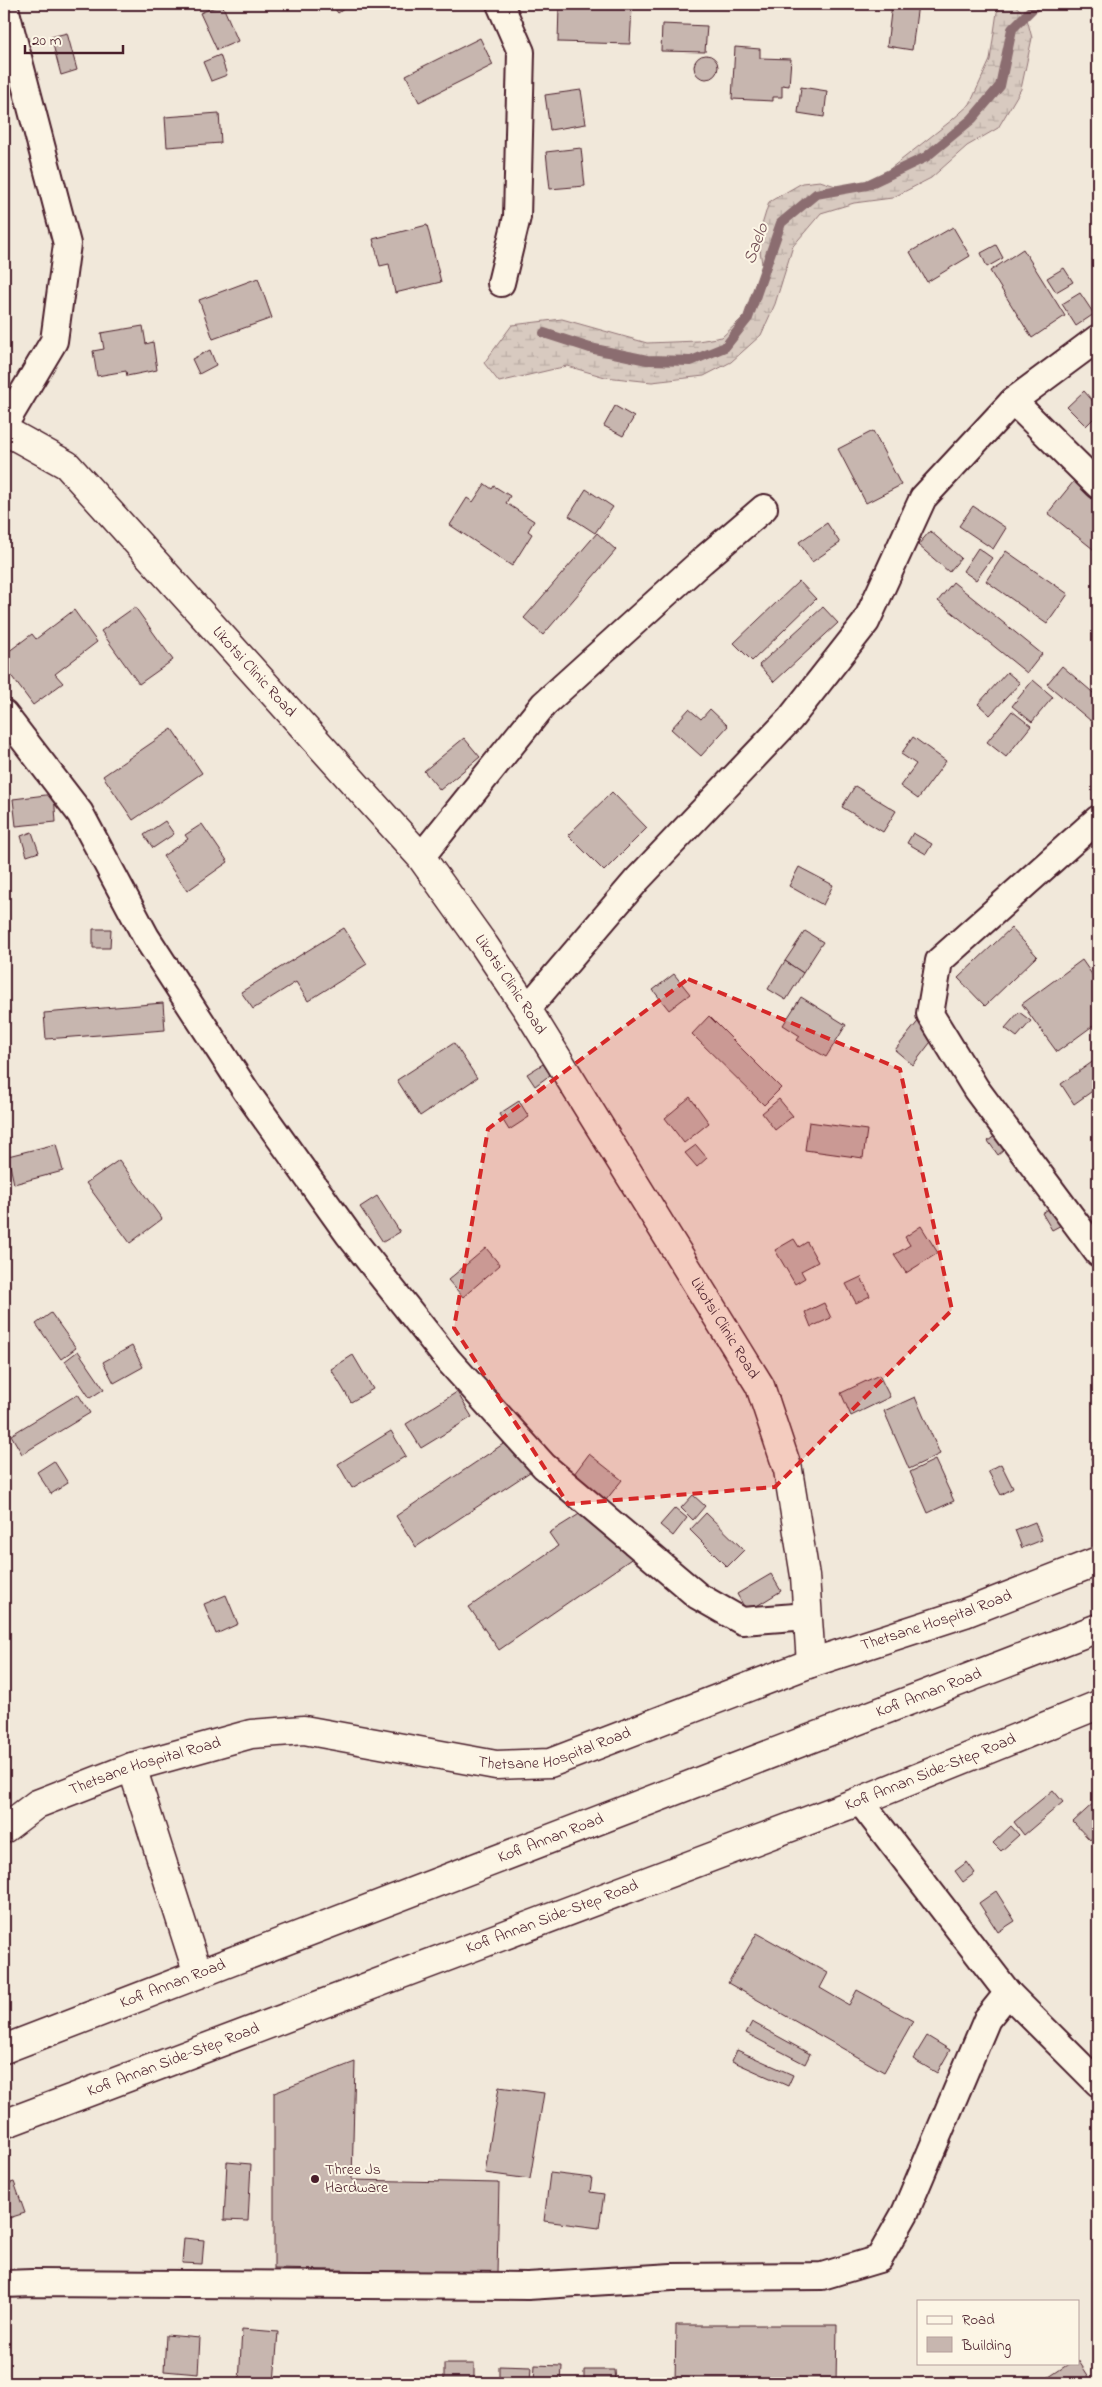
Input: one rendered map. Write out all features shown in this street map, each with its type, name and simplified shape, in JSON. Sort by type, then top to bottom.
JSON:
[{"type":"street","points":[[4,4],[67,244],[54,342],[4,425]]},
{"type":"street","points":[[500,4],[521,52],[517,218],[501,283]]},
{"type":"street","points":[[527,1009],[638,880],[790,719],[866,622],[924,498],[1013,401],[1098,338]]},
{"type":"street","points":[[1013,401],[1098,485]]},
{"type":"street","name":"Likotsi Clinic Road","points":[[4,430],[67,465],[420,858],[484,945],[527,1009],[760,1386],[788,1470],[805,1576],[811,1663]]},
{"type":"street","points":[[420,858],[544,704],[702,561],[764,508]]},
{"type":"street","points":[[4,714],[80,813],[146,937],[246,1091],[349,1235],[449,1360],[544,1466],[698,1596],[742,1621],[808,1616]]},
{"type":"street","points":[[1098,819],[939,961],[930,1014],[976,1089],[1098,1253]]},
{"type":"street","name":"Thetsane Hospital Road","points":[[4,1829],[37,1804],[132,1767],[250,1734],[304,1730],[496,1765],[550,1763],[811,1663],[965,1613],[1098,1561]]},
{"type":"street","name":"Kofi Annan Road","points":[[4,2049],[1098,1628]]},
{"type":"street","name":"Kofi Annan Side-Step Road","points":[[4,2124],[860,1801],[1098,1705]]},
{"type":"street","points":[[132,1767],[198,1974]]},
{"type":"street","points":[[860,1801],[1008,1993],[1098,2084]]},
{"type":"street","points":[[4,2284],[32,2282],[528,2286],[672,2277],[822,2276],[879,2259],[905,2213],[987,2019],[1008,1993]]},
{"type":"highlighted area","points":[[688,979],[900,1069],[952,1310],[775,1487],[568,1504],[454,1328],[488,1129]]},
{"type":"green space","points":[[1005,4],[1013,4],[1026,15],[1032,38],[1021,89],[998,128],[967,146],[931,178],[892,198],[854,203],[821,213],[793,246],[775,304],[761,335],[731,362],[704,376],[652,382],[605,377],[567,366],[499,382],[484,363],[512,325],[562,319],[647,343],[698,341],[722,337],[751,310],[763,270],[758,238],[769,202],[802,183],[820,181],[845,189],[872,183],[952,120],[970,104],[990,60],[997,12]]},
{"type":"building","points":[[222,4],[238,41],[217,50],[200,13]]},
{"type":"building","points":[[331,4],[351,4],[338,13]]},
{"type":"building","points":[[781,4],[812,4],[811,8]]},
{"type":"building","points":[[892,4],[918,4],[912,50],[887,46]]},
{"type":"building","points":[[559,5],[632,7],[630,44],[558,42]]},
{"type":"building","points":[[662,24],[707,26],[705,52],[661,51]]},
{"type":"building","points":[[67,33],[77,70],[61,75],[51,37]]},
{"type":"building","points":[[480,38],[493,65],[419,102],[406,75]]},
{"type":"building","points":[[735,47],[760,49],[760,58],[791,59],[789,86],[782,85],[782,97],[773,97],[773,101],[732,99]]},
{"type":"building","points":[[220,55],[227,75],[211,81],[203,62]]},
{"type":"building","points":[[706,55],[711,56],[717,62],[717,72],[711,78],[706,79],[701,78],[695,72],[694,67],[695,62],[701,56]]},
{"type":"building","points":[[801,87],[827,91],[824,117],[798,113]]},
{"type":"building","points":[[581,90],[586,124],[550,130],[545,95]]},
{"type":"building","points":[[5,99],[6,128],[4,128]]},
{"type":"building","points":[[219,113],[221,143],[167,147],[165,117]]},
{"type":"building","points":[[581,148],[585,186],[550,189],[546,152]]},
{"type":"building","points":[[427,225],[441,282],[395,293],[389,264],[380,266],[373,239]]},
{"type":"building","points":[[953,227],[970,256],[927,282],[910,252]]},
{"type":"building","points":[[996,245],[1003,258],[987,267],[981,253]]},
{"type":"building","points":[[1023,249],[1065,316],[1032,338],[990,271]]},
{"type":"building","points":[[1064,268],[1073,282],[1056,292],[1047,278]]},
{"type":"building","points":[[258,278],[272,318],[213,339],[199,300]]},
{"type":"building","points":[[1080,293],[1094,314],[1076,326],[1062,304]]},
{"type":"building","points":[[143,326],[146,344],[153,342],[157,370],[127,376],[126,371],[97,376],[93,351],[104,349],[101,333]]},
{"type":"building","points":[[210,350],[216,365],[199,374],[192,359]]},
{"type":"building","points":[[1084,391],[1098,407],[1098,414],[1086,426],[1067,407]]},
{"type":"building","points":[[615,406],[634,417],[623,436],[604,426]]},
{"type":"building","points":[[873,431],[901,485],[866,503],[838,449]]},
{"type":"building","points":[[1074,481],[1098,500],[1098,553],[1048,513]]},
{"type":"building","points":[[485,484],[492,489],[494,486],[510,496],[506,503],[534,521],[528,531],[532,534],[512,566],[450,525],[467,498],[473,502]]},
{"type":"building","points":[[586,489],[613,507],[595,533],[569,516]]},
{"type":"building","points":[[973,506],[1006,528],[993,549],[959,526]]},
{"type":"building","points":[[827,523],[840,543],[812,562],[799,542]]},
{"type":"building","points":[[930,531],[961,558],[949,572],[918,545]]},
{"type":"building","points":[[597,533],[616,550],[543,635],[524,618]]},
{"type":"building","points":[[978,548],[992,558],[976,580],[963,571]]},
{"type":"building","points":[[1006,551],[1068,594],[1047,624],[986,581]]},
{"type":"building","points":[[799,581],[816,599],[752,661],[734,643]]},
{"type":"building","points":[[953,582],[1042,654],[1027,673],[938,601]]},
{"type":"building","points":[[135,607],[173,660],[139,684],[101,631]]},
{"type":"building","points":[[823,607],[838,623],[774,682],[759,665]]},
{"type":"building","points":[[74,610],[97,642],[55,674],[63,683],[33,705],[4,666],[4,655],[32,634],[36,639]]},
{"type":"building","points":[[1062,666],[1098,697],[1098,712],[1091,721],[1047,684]]},
{"type":"building","points":[[1007,672],[1020,683],[990,715],[978,704]]},
{"type":"building","points":[[1033,680],[1053,697],[1032,722],[1012,706]]},
{"type":"building","points":[[689,709],[701,719],[710,709],[728,726],[701,756],[671,729]]},
{"type":"building","points":[[1012,711],[1031,726],[1006,757],[987,742]]},
{"type":"building","points":[[172,729],[202,773],[133,820],[103,776]]},
{"type":"building","points":[[913,737],[946,761],[918,799],[900,786],[916,764],[901,754]]},
{"type":"building","points":[[464,738],[480,757],[440,790],[424,771]]},
{"type":"building","points":[[855,786],[896,811],[883,832],[842,807]]},
{"type":"building","points":[[612,792],[647,828],[604,871],[568,835]]},
{"type":"building","points":[[54,794],[56,822],[16,826],[13,799]]},
{"type":"building","points":[[165,821],[174,834],[153,848],[144,835]]},
{"type":"building","points":[[202,824],[228,862],[187,891],[163,856],[188,839],[185,835]]},
{"type":"building","points":[[32,832],[39,852],[27,856],[21,836]]},
{"type":"building","points":[[913,833],[932,844],[926,854],[907,843]]},
{"type":"building","points":[[799,867],[833,885],[823,905],[789,886]]},
{"type":"building","points":[[344,928],[367,964],[308,1001],[296,982],[253,1009],[241,992]]},
{"type":"building","points":[[1011,928],[1037,956],[985,1006],[958,978]]},
{"type":"building","points":[[93,929],[111,929],[110,948],[93,948]]},
{"type":"building","points":[[805,931],[823,942],[803,973],[785,961]]},
{"type":"building","points":[[1082,960],[1098,983],[1098,1022],[1057,1052],[1022,1004]]},
{"type":"building","points":[[785,961],[803,973],[786,1000],[768,989]]},
{"type":"building","points":[[674,974],[690,994],[669,1010],[653,990]]},
{"type":"building","points":[[801,997],[846,1025],[826,1057],[797,1040],[800,1036],[783,1025]]},
{"type":"building","points":[[163,1003],[165,1030],[46,1039],[44,1013]]},
{"type":"building","points":[[1019,1012],[1031,1021],[1017,1037],[1005,1028]]},
{"type":"building","points":[[709,1016],[781,1088],[764,1105],[692,1034]]},
{"type":"building","points":[[920,1019],[937,1034],[913,1065],[895,1050]]},
{"type":"building","points":[[454,1043],[477,1078],[420,1116],[397,1080]]},
{"type":"building","points":[[1098,1058],[1098,1087],[1074,1104],[1061,1084]]},
{"type":"building","points":[[543,1064],[550,1075],[535,1086],[527,1074]]},
{"type":"building","points":[[690,1097],[709,1123],[684,1143],[665,1118]]},
{"type":"building","points":[[779,1099],[793,1116],[775,1130],[762,1113]]},
{"type":"building","points":[[519,1101],[529,1117],[509,1130],[499,1114]]},
{"type":"building","points":[[809,1122],[867,1130],[863,1158],[805,1150]]},
{"type":"building","points":[[1000,1132],[1009,1146],[998,1155],[988,1141]]},
{"type":"building","points":[[56,1144],[63,1171],[14,1184],[8,1156]]},
{"type":"building","points":[[696,1145],[707,1158],[697,1167],[685,1153]]},
{"type":"building","points":[[119,1160],[162,1219],[130,1243],[86,1183]]},
{"type":"building","points":[[377,1196],[400,1232],[383,1242],[360,1207]]},
{"type":"building","points":[[1057,1204],[1067,1222],[1052,1230],[1042,1213]]},
{"type":"building","points":[[921,1226],[938,1253],[906,1273],[894,1255],[910,1245],[905,1237]]},
{"type":"building","points":[[794,1239],[799,1247],[807,1242],[818,1262],[801,1271],[805,1278],[795,1284],[775,1250]]},
{"type":"building","points":[[486,1248],[500,1265],[463,1297],[448,1280]]},
{"type":"building","points":[[861,1277],[870,1296],[856,1303],[846,1284]]},
{"type":"building","points":[[824,1303],[831,1318],[811,1327],[805,1312]]},
{"type":"building","points":[[51,1313],[76,1348],[61,1359],[36,1324]]},
{"type":"building","points":[[132,1346],[143,1367],[114,1383],[103,1362]]},
{"type":"building","points":[[78,1351],[104,1389],[90,1398],[65,1361]]},
{"type":"building","points":[[353,1355],[373,1389],[351,1402],[331,1369]]},
{"type":"building","points":[[879,1375],[890,1397],[851,1416],[841,1393]]},
{"type":"building","points":[[457,1392],[472,1417],[421,1448],[406,1424]]},
{"type":"building","points":[[78,1394],[90,1413],[22,1454],[11,1435]]},
{"type":"building","points":[[915,1397],[940,1454],[909,1469],[884,1411]]},
{"type":"building","points":[[391,1431],[406,1456],[352,1488],[338,1464]]},
{"type":"building","points":[[521,1432],[542,1464],[416,1547],[396,1516]]},
{"type":"building","points":[[589,1454],[622,1480],[606,1500],[574,1474]]},
{"type":"building","points":[[1098,1454],[1098,1472],[1091,1458]]},
{"type":"building","points":[[935,1460],[954,1501],[928,1513],[910,1472]]},
{"type":"building","points":[[54,1461],[68,1483],[51,1494],[37,1472]]},
{"type":"building","points":[[1001,1464],[1013,1488],[1001,1495],[988,1471]]},
{"type":"building","points":[[693,1495],[705,1506],[693,1520],[681,1508]]},
{"type":"building","points":[[597,1503],[653,1544],[499,1650],[469,1607],[558,1546],[549,1533]]},
{"type":"building","points":[[675,1508],[687,1518],[673,1536],[660,1525]]},
{"type":"building","points":[[706,1513],[744,1550],[727,1567],[690,1530]]},
{"type":"building","points":[[1035,1522],[1042,1540],[1022,1548],[1015,1530]]},
{"type":"building","points":[[771,1574],[781,1591],[747,1612],[737,1594]]},
{"type":"building","points":[[226,1595],[238,1624],[216,1634],[204,1604]]},
{"type":"building","points":[[1053,1790],[1063,1802],[1024,1835],[1014,1822]]},
{"type":"building","points":[[1098,1799],[1098,1831],[1090,1840],[1073,1822]]},
{"type":"building","points":[[1011,1826],[1019,1835],[1001,1851],[993,1843]]},
{"type":"building","points":[[967,1862],[975,1873],[963,1882],[955,1871]]},
{"type":"building","points":[[996,1891],[1015,1921],[998,1932],[979,1903]]},
{"type":"building","points":[[757,1933],[828,1973],[820,1988],[849,2005],[857,1990],[913,2021],[884,2072],[728,1983]]},
{"type":"building","points":[[752,2022],[810,2054],[805,2064],[746,2033]]},
{"type":"building","points":[[927,2036],[950,2050],[937,2073],[913,2059]]},
{"type":"building","points":[[737,2050],[793,2075],[788,2086],[732,2061]]},
{"type":"building","points":[[355,2062],[352,2180],[499,2183],[497,2273],[274,2269],[274,2093]]},
{"type":"building","points":[[499,2087],[544,2093],[530,2179],[485,2173]]},
{"type":"building","points":[[227,2162],[251,2164],[248,2221],[224,2220]]},
{"type":"building","points":[[550,2173],[592,2178],[590,2192],[604,2194],[599,2228],[544,2221]]},
{"type":"building","points":[[14,2182],[25,2213],[9,2218],[4,2205],[4,2185]]},
{"type":"building","points":[[184,2238],[204,2240],[202,2264],[182,2263]]},
{"type":"building","points":[[676,2325],[837,2325],[836,2383],[675,2383]]},
{"type":"building","points":[[242,2329],[278,2332],[274,2383],[239,2383]]},
{"type":"building","points":[[166,2335],[200,2338],[198,2374],[164,2371]]},
{"type":"building","points":[[1080,2363],[1093,2383],[1040,2383],[1068,2364]]},
{"type":"building","points":[[444,2364],[474,2364],[474,2383],[444,2383]]},
{"type":"building","points":[[535,2365],[562,2366],[561,2383],[534,2383]]},
{"type":"building","points":[[499,2366],[531,2367],[530,2383],[499,2383]]},
{"type":"building","points":[[584,2370],[614,2370],[615,2383],[584,2383]]},
{"type":"waterway","name":"Saelo","points":[[544,333],[590,348],[647,360],[691,361],[725,347],[748,318],[781,223],[816,194],[867,185],[926,157],[972,119],[1000,86],[1012,29],[1037,4]]},
{"type":"place","name":"Three Js Hardware","points":[[315,2179]]}]
